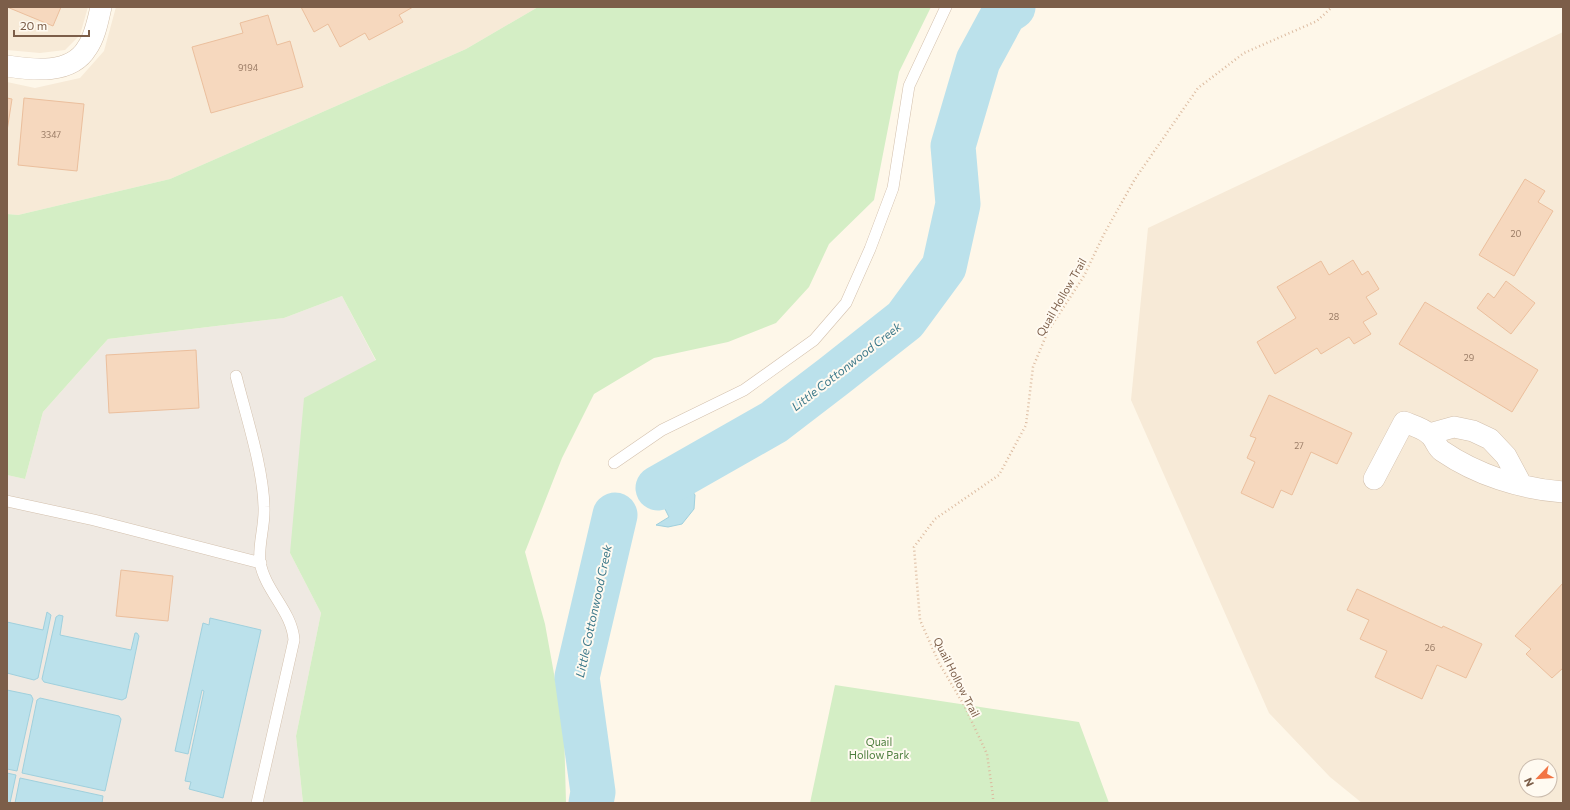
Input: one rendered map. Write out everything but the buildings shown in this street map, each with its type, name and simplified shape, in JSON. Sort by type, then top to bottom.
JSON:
[{"type":"street","points":[[7,66],[31,69],[55,69],[78,60],[88,48],[101,7]]},
{"type":"street","points":[[1374,479],[1404,422],[1429,434],[1440,450],[1461,463],[1492,477],[1544,491],[1563,492]]},
{"type":"street","points":[[1429,434],[1454,426],[1473,431],[1490,439],[1506,456],[1521,484]]},
{"type":"lane","points":[[614,463],[662,430],[744,390],[814,340],[846,303],[870,249],[893,188],[909,86],[946,7]]},
{"type":"lane","points":[[236,376],[261,480],[264,508],[260,563],[266,580],[291,624],[294,640],[257,803]]},
{"type":"lane","points":[[7,501],[94,520],[260,563]]},
{"type":"path","name":"Quail Hollow Trail","points":[[993,803],[987,754],[964,705],[939,664],[920,620],[914,547],[935,519],[999,475],[1026,425],[1033,367],[1048,331],[1084,276],[1104,234],[1135,179],[1198,88],[1244,53],[1317,21],[1332,7]]},
{"type":"shaded area","points":[[7,7],[88,7],[80,35],[65,50],[40,53],[7,50]]},
{"type":"shaded area","points":[[116,7],[538,7],[466,49],[170,179],[18,215],[7,214],[7,82],[35,88],[80,78],[104,51]]},
{"type":"shaded area","points":[[1563,32],[1563,803],[1362,803],[1330,777],[1269,713],[1131,400],[1148,228]]},
{"type":"shaded area","points":[[342,296],[376,361],[290,553],[321,613],[296,736],[303,803],[7,803],[7,475],[25,479],[43,412],[108,339],[284,318]]},
{"type":"green space","points":[[538,7],[931,7],[899,72],[874,200],[829,244],[809,287],[776,323],[728,342],[654,358],[594,394],[562,458],[525,552],[545,624],[564,729],[566,803],[303,803],[296,736],[321,613],[290,553],[304,398],[376,360],[342,296],[284,318],[108,339],[43,412],[25,479],[7,475],[7,214],[18,215],[170,179],[466,49]]},
{"type":"green space","name":"Quail Hollow Park","points":[[835,685],[1079,722],[1109,803],[810,803]]},
{"type":"water","points":[[675,466],[695,495],[694,509],[682,524],[668,527],[656,525],[669,517],[663,505],[667,502],[655,478]]},
{"type":"water","points":[[47,612],[51,615],[38,678],[34,680],[7,673],[7,622],[43,630]]},
{"type":"water","points":[[59,615],[63,616],[60,635],[131,650],[135,633],[137,633],[139,636],[126,698],[122,700],[44,682],[42,679],[56,617]]},
{"type":"water","points":[[210,618],[261,630],[223,798],[189,789],[191,782],[185,781],[204,691],[202,690],[188,754],[175,751],[203,623],[209,625]]},
{"type":"water","points":[[7,690],[31,695],[33,699],[17,771],[7,769]]},
{"type":"water","points":[[40,698],[119,716],[121,719],[105,791],[22,773],[37,700]]},
{"type":"water","points":[[7,773],[16,775],[10,803],[7,803]]},
{"type":"water","points":[[20,778],[103,796],[102,803],[15,803]]},
{"type":"waterway","name":"Little Cottonwood Creek","points":[[658,488],[774,422],[905,320],[944,267],[958,204],[953,146],[978,61],[1004,13],[1013,7]]},
{"type":"waterway","name":"Little Cottonwood Creek","points":[[591,803],[593,792],[577,677],[615,515]]}]
